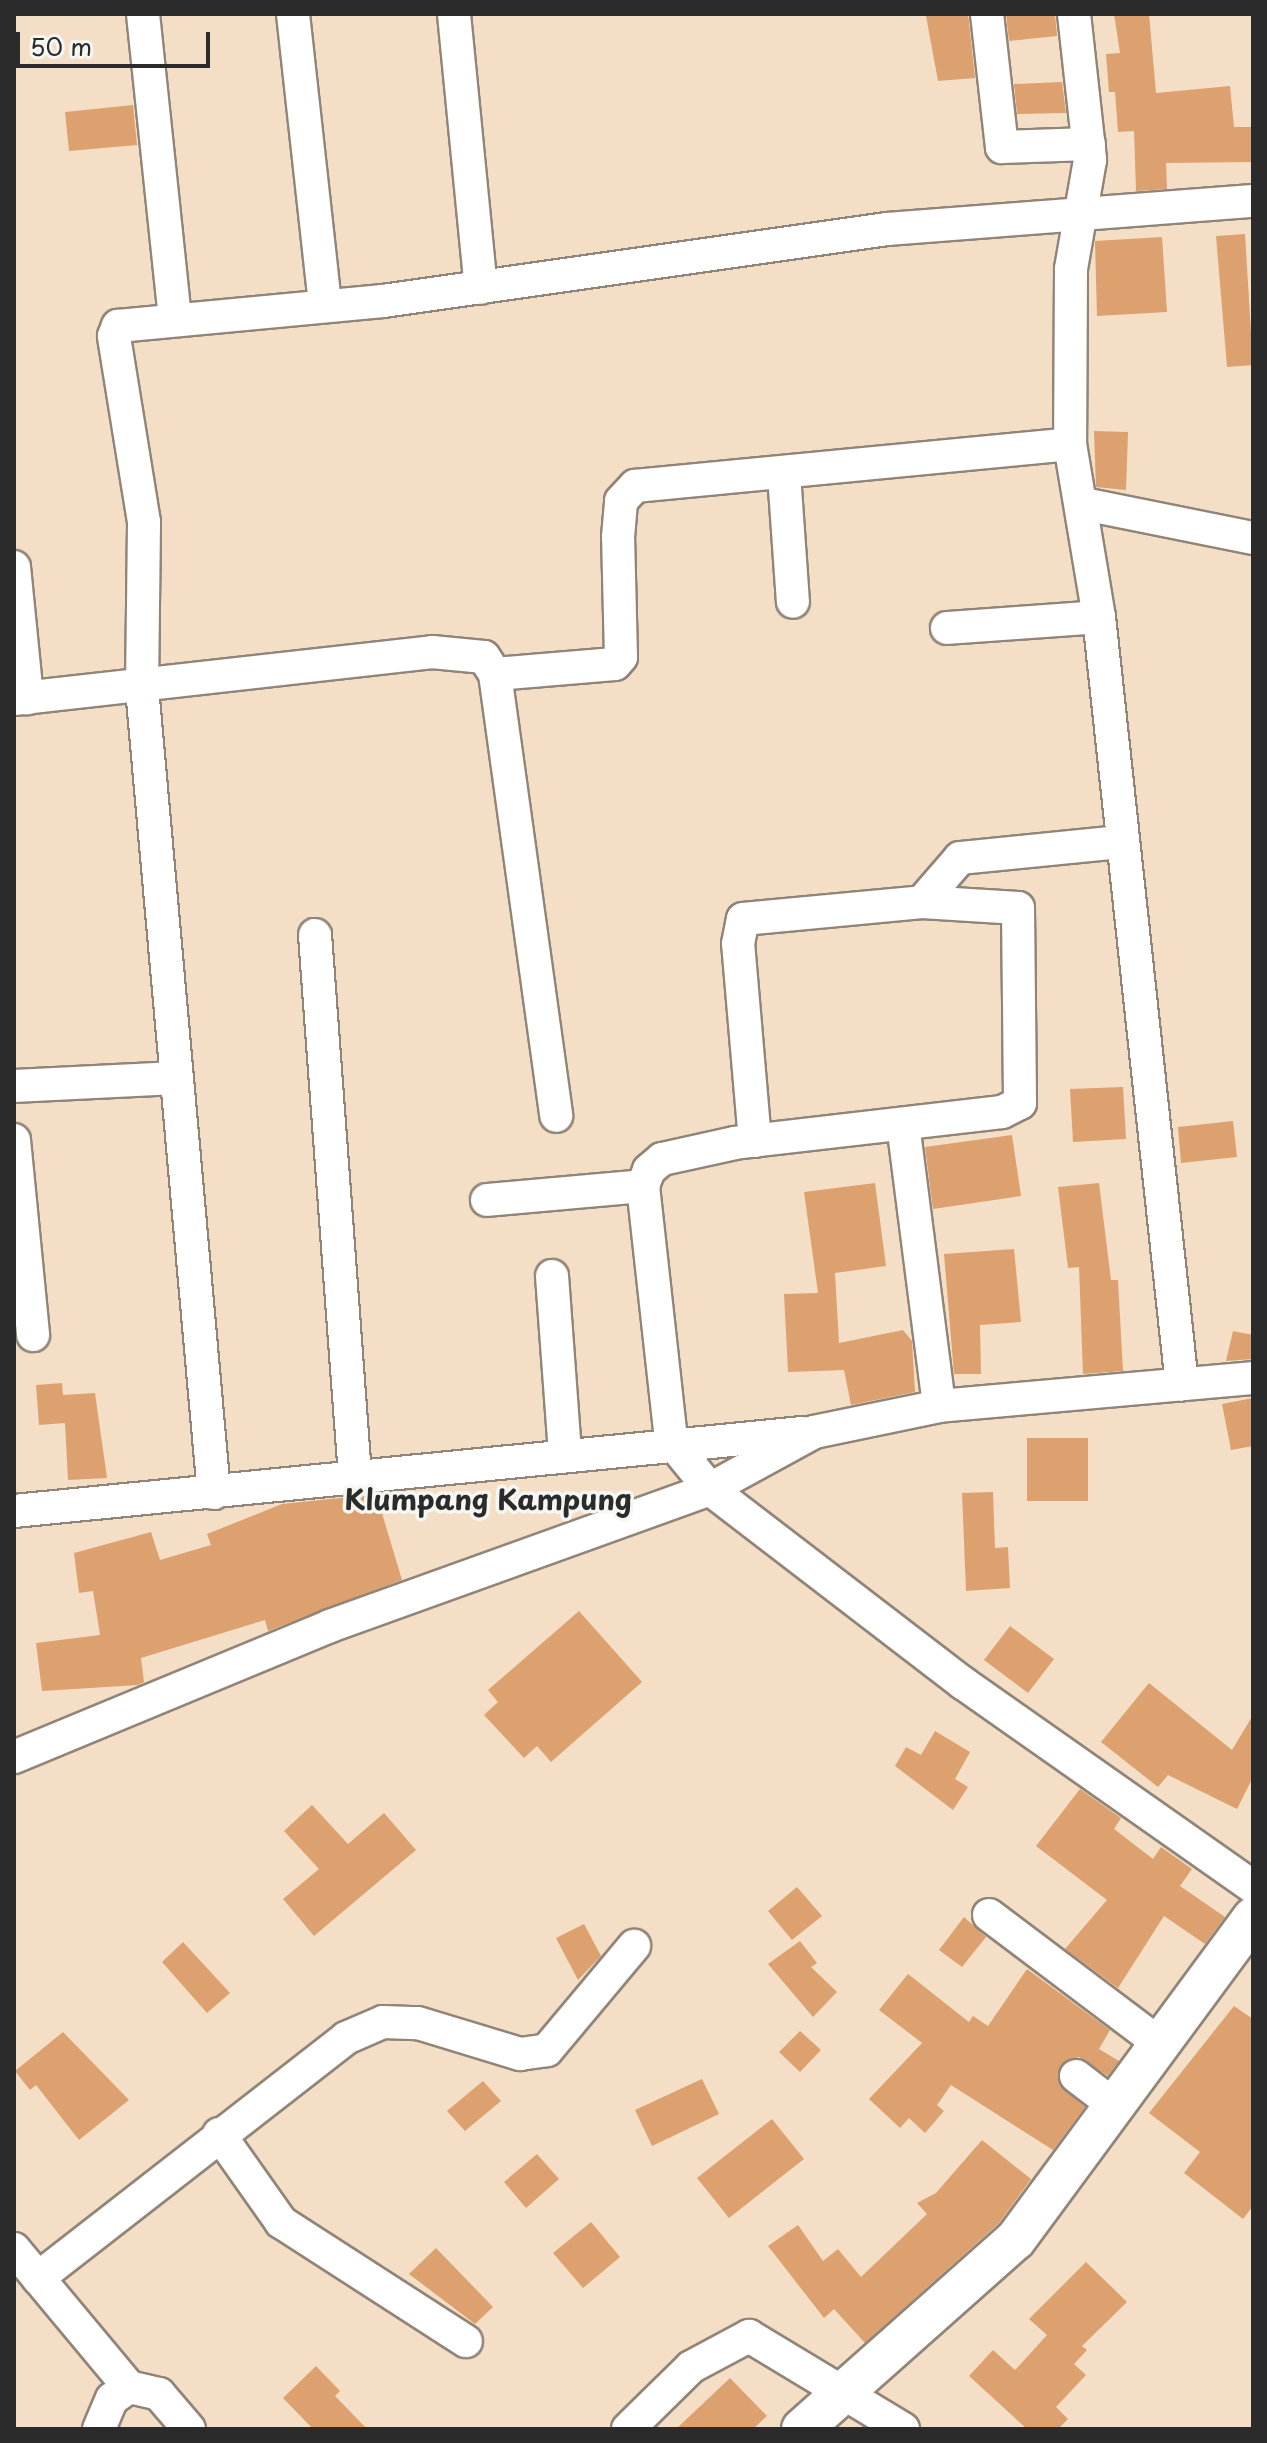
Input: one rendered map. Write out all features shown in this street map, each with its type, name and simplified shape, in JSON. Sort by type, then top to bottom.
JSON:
[{"type":"main road","points":[[802,2429],[856,2412],[1016,2239],[1159,2043],[1246,1942]]},
{"type":"street","points":[[143,14],[175,317]]},
{"type":"street","points":[[293,14],[325,305]]},
{"type":"street","points":[[454,14],[481,288]]},
{"type":"street","points":[[987,14],[1002,147],[1089,144]]},
{"type":"street","points":[[1074,14],[1089,144],[1079,215],[1067,357],[1070,444],[1084,504],[1099,617],[1119,842],[1182,1385]]},
{"type":"street","points":[[214,1493],[142,688],[144,522],[114,336],[126,322],[481,288],[887,229],[1253,201]]},
{"type":"street","points":[[495,674],[615,664],[621,657],[618,537],[621,501],[635,486],[1070,444]]},
{"type":"street","points":[[784,474],[793,602]]},
{"type":"street","points":[[1084,504],[1253,538]]},
{"type":"street","points":[[14,567],[21,699],[142,688],[432,652],[484,657],[495,674],[556,1116]]},
{"type":"street","points":[[947,628],[1099,617]]},
{"type":"street","points":[[922,902],[960,858],[1119,842]]},
{"type":"street","points":[[755,1141],[738,944],[743,919],[922,902],[1018,908],[1021,1098],[1002,1112],[755,1141],[662,1159],[643,1186],[671,1441],[710,1489],[1037,1738],[1253,1887]]},
{"type":"street","points":[[315,935],[355,1476]]},
{"type":"street","points":[[14,1086],[176,1078]]},
{"type":"street","points":[[903,1124],[939,1406]]},
{"type":"street","points":[[14,1140],[33,1335]]},
{"type":"street","points":[[487,1200],[643,1186]]},
{"type":"street","points":[[552,1276],[565,1453]]},
{"type":"street","points":[[14,1511],[214,1493],[671,1441],[814,1432],[939,1406],[1253,1378]]},
{"type":"street","points":[[14,1757],[330,1626],[710,1489],[814,1432]]},
{"type":"street","points":[[989,1915],[1159,2043]]},
{"type":"street","points":[[38,2278],[346,2038],[383,2022],[429,2026],[520,2054],[547,2050],[634,1946]]},
{"type":"street","points":[[1076,2076],[1115,2106]]},
{"type":"street","points":[[219,2134],[281,2222],[466,2341]]},
{"type":"street","points":[[14,2249],[129,2387],[159,2394],[189,2429]]},
{"type":"street","points":[[628,2429],[691,2367],[749,2336],[856,2412],[903,2429]]},
{"type":"street","points":[[99,2429],[112,2399],[129,2387]]},
{"type":"building","points":[[968,14],[975,78],[938,81],[926,16]]},
{"type":"building","points":[[1006,14],[1055,14],[1057,36],[1009,41]]},
{"type":"building","points":[[1114,14],[1149,14],[1156,93],[1230,86],[1234,127],[1253,127],[1253,162],[1166,163],[1167,189],[1136,191],[1134,131],[1118,132],[1115,92],[1109,92],[1106,54],[1120,53]]},
{"type":"building","points":[[1062,82],[1066,113],[1017,114],[1014,84]]},
{"type":"building","points":[[133,105],[137,145],[69,151],[65,112]]},
{"type":"building","points":[[1245,234],[1253,365],[1227,367],[1216,236]]},
{"type":"building","points":[[1162,237],[1167,312],[1097,316],[1095,241]]},
{"type":"building","points":[[1094,431],[1128,432],[1126,490],[1096,487]]},
{"type":"building","points":[[1123,1087],[1126,1139],[1073,1142],[1070,1089]]},
{"type":"building","points":[[1233,1121],[1237,1157],[1181,1163],[1178,1127]]},
{"type":"building","points":[[1012,1135],[1021,1196],[933,1209],[925,1147]]},
{"type":"building","points":[[875,1183],[886,1266],[835,1273],[839,1343],[903,1330],[912,1341],[915,1392],[851,1405],[844,1370],[788,1372],[784,1294],[818,1293],[804,1192]]},
{"type":"building","points":[[1099,1183],[1111,1280],[1118,1280],[1123,1371],[1083,1374],[1079,1267],[1068,1268],[1058,1187]]},
{"type":"building","points":[[1014,1249],[1021,1322],[980,1325],[981,1374],[954,1374],[944,1254]]},
{"type":"building","points":[[1233,1331],[1253,1335],[1253,1359],[1226,1361]]},
{"type":"building","points":[[62,1383],[63,1395],[95,1393],[107,1478],[68,1480],[65,1423],[39,1425],[36,1385]]},
{"type":"building","points":[[1253,1398],[1253,1446],[1231,1450],[1222,1404]]},
{"type":"building","points":[[1027,1438],[1088,1438],[1088,1501],[1027,1501]]},
{"type":"building","points":[[399,1492],[402,1507],[381,1510],[402,1580],[268,1631],[265,1620],[141,1658],[144,1682],[138,1685],[42,1691],[36,1643],[100,1635],[93,1591],[79,1593],[74,1553],[151,1532],[160,1560],[211,1545],[207,1534],[282,1504]]},
{"type":"building","points":[[993,1492],[995,1548],[1008,1547],[1010,1588],[966,1591],[962,1493]]},
{"type":"building","points":[[579,1611],[642,1682],[551,1762],[537,1746],[524,1758],[484,1715],[498,1702],[488,1690]]},
{"type":"building","points":[[1010,1626],[1054,1659],[1028,1693],[984,1660]]},
{"type":"building","points":[[1149,1683],[1232,1750],[1253,1715],[1253,1777],[1237,1809],[1168,1775],[1158,1787],[1101,1742]]},
{"type":"building","points":[[935,1731],[970,1752],[955,1779],[968,1787],[953,1810],[895,1766],[906,1747],[921,1755]]},
{"type":"building","points":[[1080,1789],[1121,1818],[1114,1829],[1153,1859],[1161,1847],[1192,1869],[1180,1886],[1225,1917],[1205,1944],[1164,1916],[1118,1988],[1065,1949],[1107,1900],[1036,1846]]},
{"type":"building","points":[[312,1805],[348,1844],[384,1813],[416,1850],[314,1936],[283,1899],[319,1869],[284,1831]]},
{"type":"building","points":[[797,1887],[822,1916],[792,1940],[768,1911]]},
{"type":"building","points":[[964,1917],[986,1937],[962,1967],[939,1950]]},
{"type":"building","points":[[584,1924],[601,1956],[578,1980],[556,1938]]},
{"type":"building","points":[[800,1941],[817,1963],[811,1967],[837,1992],[813,2017],[768,1964]]},
{"type":"building","points":[[183,1942],[230,1993],[207,2013],[162,1962]]},
{"type":"building","points":[[1027,1969],[1110,2030],[1099,2049],[1119,2061],[1108,2076],[1079,2057],[1061,2065],[1059,2084],[1085,2107],[1053,2150],[951,2085],[937,2105],[944,2111],[925,2133],[909,2118],[900,2128],[869,2099],[922,2043],[879,2010],[908,1974],[969,2022],[973,2016],[988,2026]]},
{"type":"building","points":[[1234,2006],[1253,2019],[1253,2206],[1243,2219],[1184,2173],[1200,2152],[1149,2113]]},
{"type":"building","points":[[800,2031],[821,2050],[800,2072],[779,2052]]},
{"type":"building","points":[[63,2032],[129,2100],[79,2140],[36,2085],[30,2090],[15,2071]]},
{"type":"building","points":[[702,2079],[719,2114],[652,2146],[635,2110]]},
{"type":"building","points":[[483,2081],[501,2101],[465,2131],[447,2111]]},
{"type":"building","points":[[772,2119],[804,2159],[729,2218],[697,2178]]},
{"type":"building","points":[[982,2140],[1031,2179],[999,2223],[865,2343],[834,2309],[824,2318],[768,2246],[798,2225],[823,2261],[838,2249],[861,2277],[927,2214],[917,2203],[936,2193]]},
{"type":"building","points":[[537,2154],[559,2179],[526,2208],[504,2182]]},
{"type":"building","points":[[591,2222],[620,2257],[583,2288],[553,2253]]},
{"type":"building","points":[[436,2248],[493,2307],[475,2324],[409,2274]]},
{"type":"building","points":[[1086,2262],[1127,2302],[1082,2346],[1087,2350],[1074,2364],[1086,2375],[1056,2407],[1068,2419],[1058,2429],[1027,2429],[969,2376],[993,2350],[1015,2370],[1047,2335],[1029,2319]]},
{"type":"building","points":[[316,2366],[340,2391],[335,2396],[367,2429],[313,2429],[283,2398]]},
{"type":"building","points":[[730,2378],[767,2416],[753,2429],[676,2429]]},
{"type":"district","name":"Klumpang Kampung","points":[[488,1499]]}]
